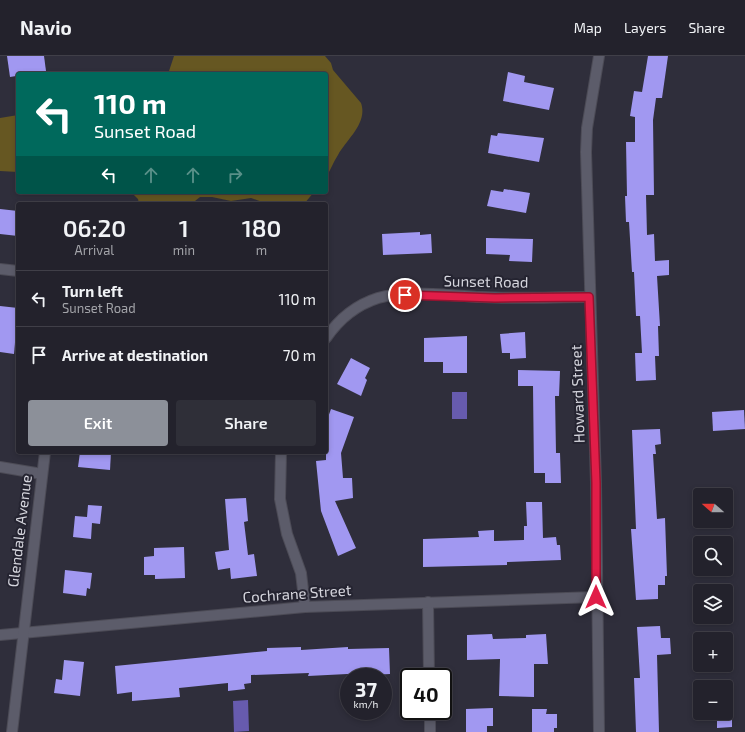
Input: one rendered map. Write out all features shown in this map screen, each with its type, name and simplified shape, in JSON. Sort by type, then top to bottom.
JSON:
[{"type":"street","name":"Howard Street","points":[[599,56],[586,140],[589,297],[596,483],[596,597],[599,732]]},
{"type":"street","points":[[0,269],[16,271]]},
{"type":"street","name":"Sunset Road","points":[[328,336],[341,320],[355,309],[371,301],[388,296],[405,295],[495,298],[589,297]]},
{"type":"street","name":"Glendale Avenue","points":[[12,732],[45,454]]},
{"type":"street","points":[[281,454],[280,499],[287,534],[301,573],[305,607]]},
{"type":"street","points":[[0,467],[42,474]]},
{"type":"street","name":"Cochrane Street","points":[[0,635],[305,607],[596,597]]},
{"type":"street","points":[[428,602],[430,668]]},
{"type":"street","points":[[430,720],[430,732]]},
{"type":"shaded area","points":[[174,56],[325,56],[331,63],[333,70],[361,103],[362,117],[356,130],[336,158],[328,174],[328,72],[169,72]]},
{"type":"shaded area","points":[[16,115],[16,172],[0,171],[0,118]]},
{"type":"shaded area","points":[[133,194],[312,194],[306,202],[262,202],[251,198],[231,201],[212,197],[200,197],[195,201],[190,202],[139,202],[138,199]]},
{"type":"shaded area","points":[[452,392],[467,392],[467,419],[452,419]]},
{"type":"shaded area","points":[[248,700],[249,731],[234,732],[233,701]]},
{"type":"building","points":[[7,56],[44,56],[46,71],[16,72],[16,76],[10,77]]},
{"type":"building","points":[[648,56],[668,56],[662,98],[656,98],[653,120],[654,195],[646,195],[647,235],[654,234],[655,261],[669,260],[669,275],[657,276],[660,326],[658,326],[659,356],[655,356],[656,380],[636,381],[635,353],[642,353],[640,316],[636,316],[634,272],[632,272],[629,222],[626,222],[626,142],[635,142],[635,117],[630,116],[634,91],[642,92]]},
{"type":"building","points":[[508,72],[525,76],[524,82],[554,88],[549,110],[503,101]]},
{"type":"building","points":[[498,133],[544,138],[539,162],[488,153],[491,135],[497,136]]},
{"type":"building","points":[[504,189],[530,193],[526,213],[487,206],[491,190],[503,192]]},
{"type":"building","points":[[0,209],[16,211],[16,236],[0,234]]},
{"type":"building","points":[[420,232],[420,235],[431,234],[432,253],[383,255],[382,234]]},
{"type":"building","points":[[486,238],[533,239],[532,262],[509,261],[510,255],[486,254]]},
{"type":"building","points":[[0,306],[16,308],[14,354],[0,352]]},
{"type":"building","points":[[525,332],[526,358],[510,359],[510,353],[502,353],[500,334]]},
{"type":"building","points":[[467,336],[467,373],[443,373],[443,362],[424,362],[424,338]]},
{"type":"building","points":[[351,358],[370,368],[365,378],[367,380],[361,396],[337,384]]},
{"type":"building","points":[[518,370],[560,371],[559,396],[555,396],[556,453],[560,453],[561,483],[545,483],[545,473],[534,473],[533,386],[518,386]]},
{"type":"building","points":[[331,409],[354,417],[341,453],[343,478],[352,478],[353,498],[335,501],[356,548],[338,556],[321,511],[316,461],[326,460],[326,454],[328,454],[328,417]]},
{"type":"building","points":[[744,410],[745,429],[713,431],[712,412]]},
{"type":"building","points":[[660,429],[661,444],[655,445],[656,454],[653,454],[657,519],[665,518],[667,576],[665,576],[665,585],[658,585],[658,599],[636,600],[631,529],[636,529],[632,430]]},
{"type":"building","points":[[80,454],[111,454],[110,470],[78,467]]},
{"type":"building","points":[[246,498],[248,521],[244,522],[248,555],[254,554],[257,576],[231,579],[230,568],[218,570],[215,552],[229,550],[225,499]]},
{"type":"building","points":[[526,502],[542,502],[543,538],[556,537],[557,545],[560,545],[561,560],[507,562],[507,565],[423,567],[423,539],[479,537],[478,531],[494,530],[494,541],[524,540],[524,526],[527,526]]},
{"type":"building","points":[[88,505],[102,506],[100,524],[92,523],[91,539],[73,537],[75,516],[87,517]]},
{"type":"building","points":[[184,547],[185,578],[155,579],[155,575],[144,575],[144,557],[154,556],[154,548]]},
{"type":"building","points":[[65,570],[92,573],[90,589],[87,588],[86,596],[63,593]]},
{"type":"building","points":[[660,626],[661,638],[670,638],[671,654],[657,655],[659,732],[636,732],[634,678],[640,678],[637,627]]},
{"type":"building","points":[[492,634],[493,639],[526,638],[526,635],[546,634],[548,664],[534,664],[534,697],[499,696],[500,659],[467,660],[467,635]]},
{"type":"building","points":[[301,647],[301,650],[348,647],[348,649],[389,648],[390,668],[340,668],[340,674],[308,676],[309,673],[251,675],[251,683],[244,684],[245,689],[228,691],[228,683],[179,688],[180,697],[132,701],[132,692],[117,694],[115,666],[267,651],[267,648]]},
{"type":"building","points":[[64,660],[84,662],[80,696],[54,693],[56,679],[62,680]]},
{"type":"building","points":[[493,708],[493,726],[487,726],[487,732],[466,732],[466,709]]},
{"type":"building","points":[[532,709],[547,709],[546,714],[557,714],[557,728],[554,728],[554,732],[532,732]]},
{"type":"building","points":[[717,720],[732,720],[732,727],[717,728]]},
{"type":"route","points":[[405,295],[495,298],[589,297],[596,483],[596,597]]}]
